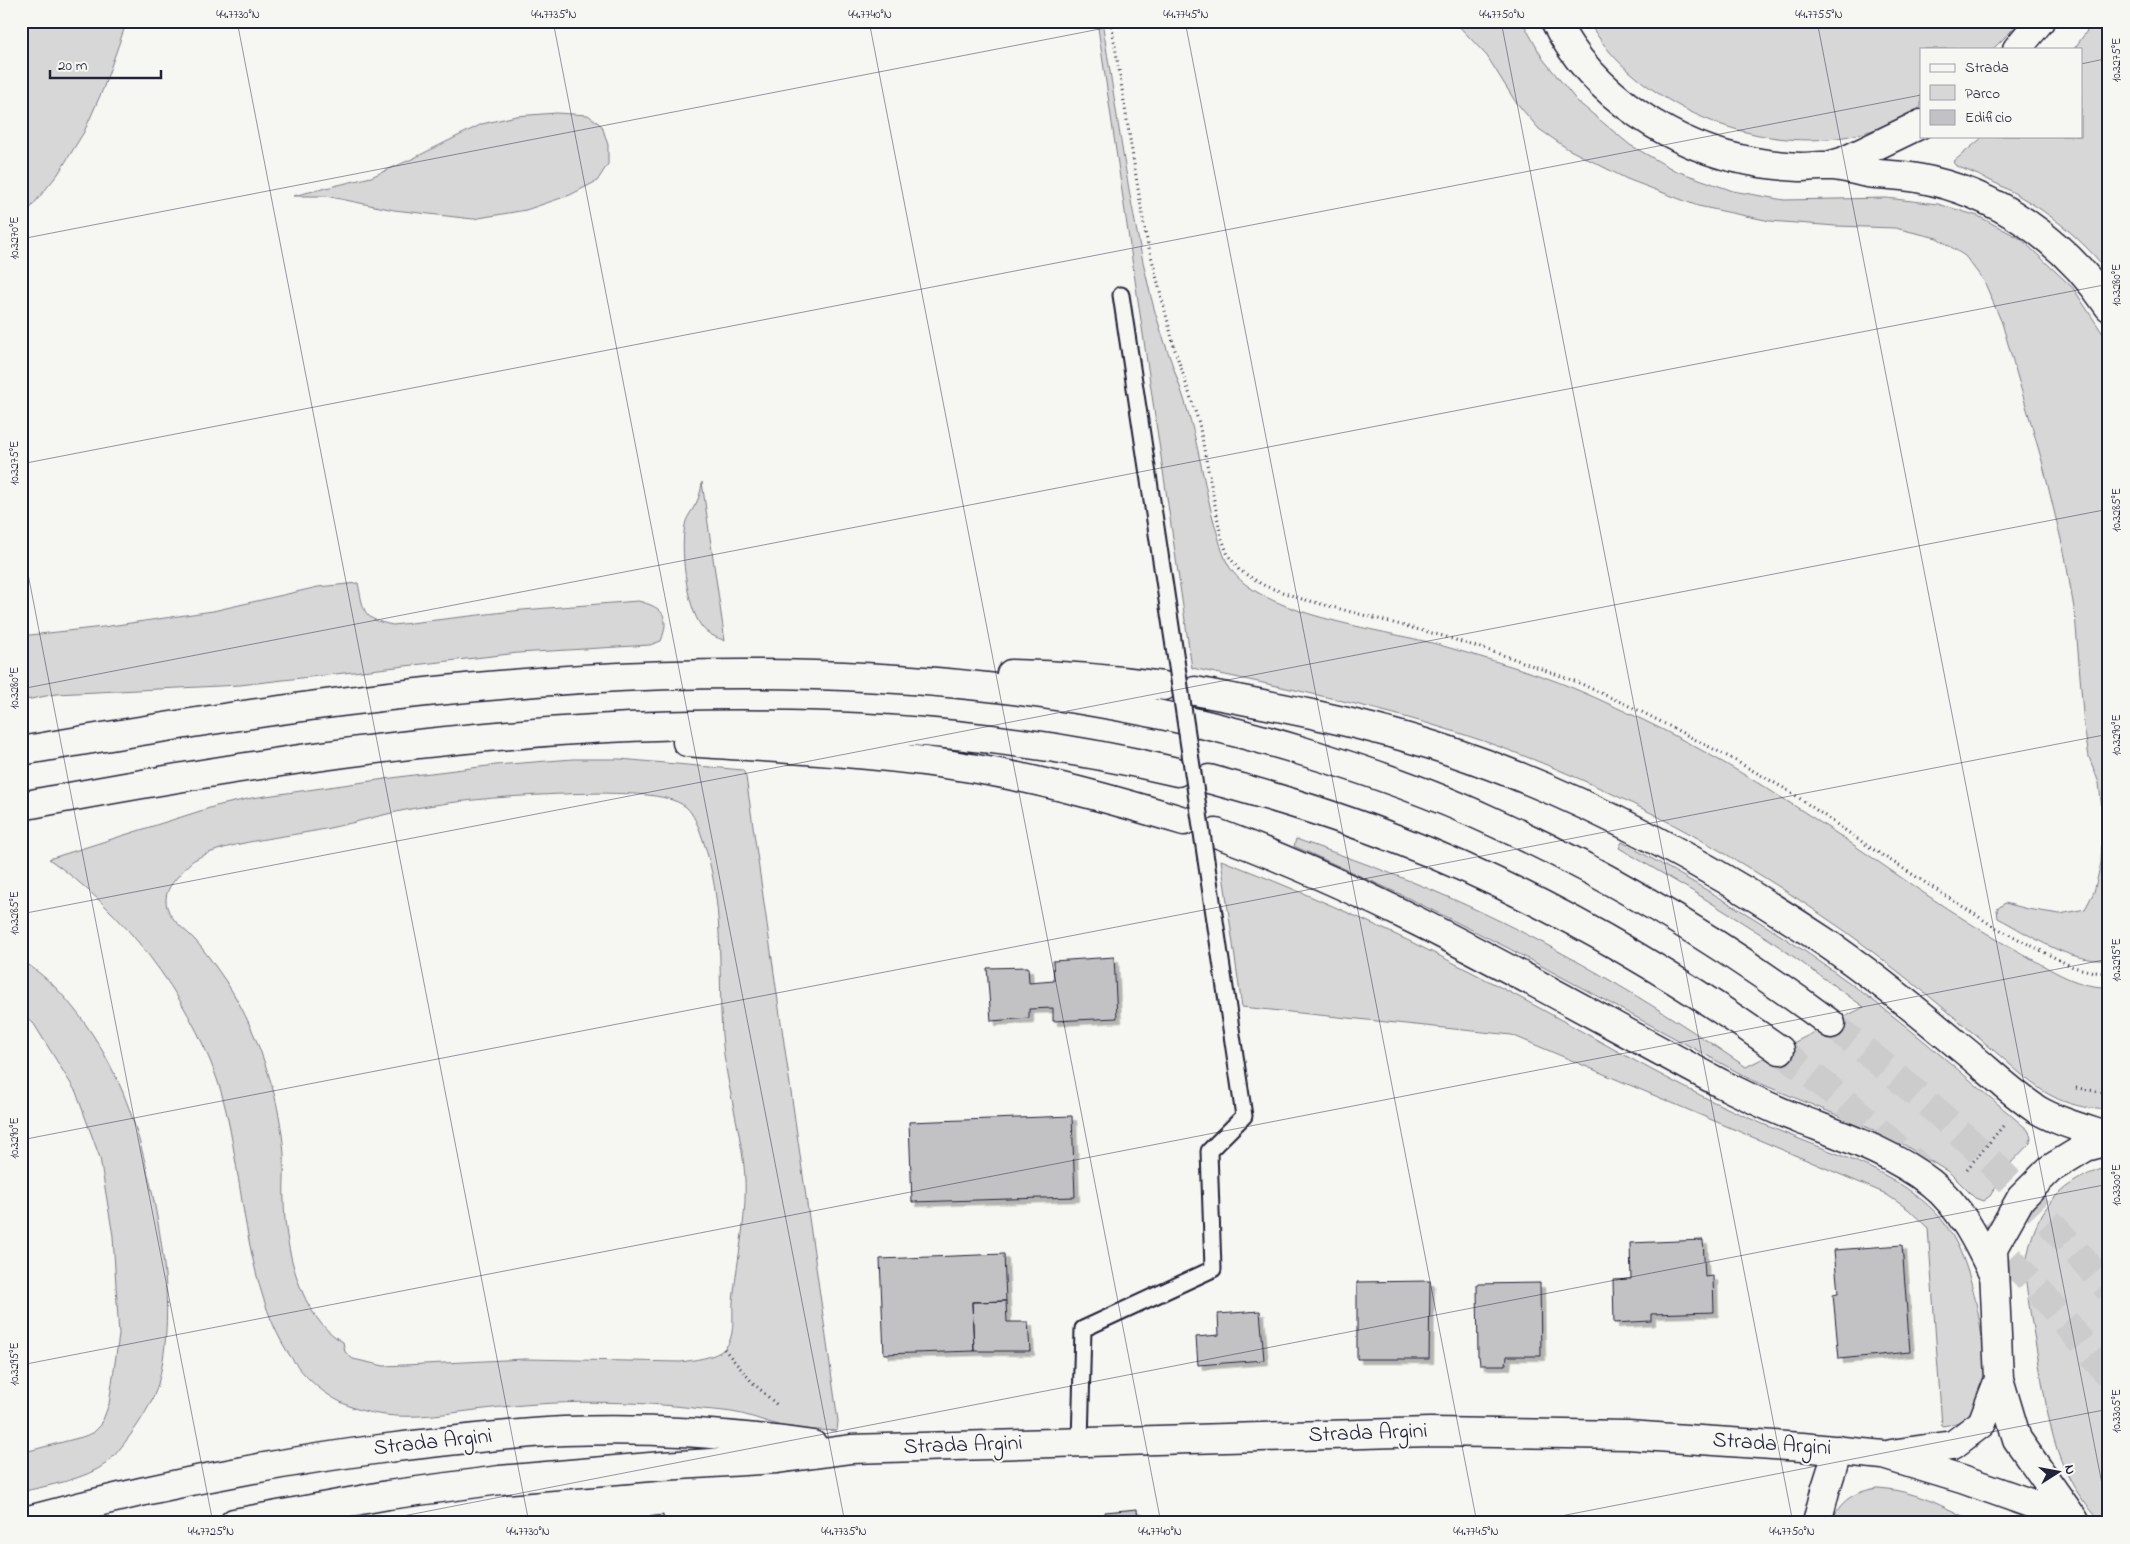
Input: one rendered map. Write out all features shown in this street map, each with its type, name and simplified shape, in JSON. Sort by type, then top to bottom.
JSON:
[{"type":"main road","points":[[1555,21],[1573,50],[1595,76],[1620,99],[1672,134],[1724,155],[1753,162],[1802,167],[1826,166],[1917,178],[1948,186],[1992,204],[2032,227],[2057,246],[2080,268],[2109,307]]},
{"type":"main road","points":[[2018,48],[2040,21]]},
{"type":"main road","points":[[1826,166],[1842,162],[1920,124]]},
{"type":"main road","points":[[21,751],[312,705],[484,685],[622,676],[708,673],[867,676],[1056,674],[1164,686]]},
{"type":"main road","points":[[867,676],[987,686],[1064,696],[1150,711],[1258,738],[1372,774],[1489,820],[1615,883],[1726,950],[1832,1024]]},
{"type":"main road","points":[[1195,691],[1325,718],[1438,747],[1520,777],[1605,814],[1681,853],[1740,887],[1829,945],[1918,1012],[2038,1110],[2079,1127],[2109,1136]]},
{"type":"main road","points":[[21,806],[290,760],[506,736],[658,727],[781,725],[870,728],[971,736],[1050,746],[1177,772]]},
{"type":"main road","points":[[506,736],[624,737],[842,752],[922,761],[970,768],[1071,789],[1184,821]]},
{"type":"main road","points":[[1208,779],[1368,829],[1434,854],[1507,887],[1579,923],[1644,960],[1780,1050]]},
{"type":"main road","points":[[1216,832],[1335,882],[1421,923],[1531,979],[1755,1100],[1887,1154],[1933,1184],[1956,1207],[1973,1233],[1994,1276]]},
{"type":"main road","name":"Strada Argini","points":[[2074,1520],[2017,1439],[1999,1379],[1993,1248],[2021,1198],[2050,1169],[2086,1147],[2109,1141]]},
{"type":"main road","name":"Strada Argini","points":[[1883,1455],[1953,1445],[1982,1423],[1999,1379]]},
{"type":"main road","name":"Strada Argini","points":[[21,1522],[138,1492],[269,1466],[340,1454],[508,1435],[565,1431],[658,1431],[768,1439],[851,1449]]},
{"type":"main road","name":"Strada Argini","points":[[234,1523],[388,1495],[500,1480],[662,1466],[777,1459],[851,1449],[1430,1432],[1561,1432],[1637,1435],[1883,1455],[1962,1479],[2074,1520]]},
{"type":"main road","points":[[1818,1523],[1825,1491],[1838,1450]]},
{"type":"lane","points":[[1080,1442],[1083,1329],[1213,1269],[1209,1151],[1244,1116],[1121,295]]},
{"type":"path","points":[[1111,21],[1145,232],[1175,350],[1199,423],[1221,536],[1228,555],[1239,570],[1264,586],[1302,599],[1443,636],[1512,658],[1577,682],[1640,711],[1727,756],[1789,791],[1868,846],[1993,926],[2073,967],[2109,973]]},
{"type":"green space","points":[[21,21],[127,21],[103,89],[84,132],[58,174],[21,217]]},
{"type":"green space","points":[[1097,21],[1102,21],[1130,194],[1151,297],[1190,420],[1220,545],[1233,572],[1250,587],[1273,600],[1300,611],[1330,620],[1443,646],[1521,669],[1570,687],[1639,718],[1706,753],[1772,792],[1974,926],[2049,969],[2077,982],[2098,987],[2109,987],[2109,1110],[2070,1104],[2040,1089],[1920,989],[1838,926],[1742,864],[1651,813],[1604,790],[1508,750],[1426,723],[1327,697],[1192,668]]},
{"type":"green space","points":[[1454,21],[1522,21],[1543,59],[1577,101],[1630,145],[1674,170],[1733,191],[1784,200],[1886,198],[1938,204],[1978,216],[2021,239],[2073,288],[2109,343],[2109,960],[2094,960],[2065,953],[1998,918],[1997,909],[2005,903],[2060,914],[2085,909],[2094,892],[2101,863],[2103,818],[2099,783],[2089,757],[2084,726],[2075,614],[2065,556],[2042,461],[2002,323],[1984,281],[1965,256],[1937,238],[1895,228],[1770,221],[1698,206],[1627,179],[1568,149],[1539,129],[1515,101],[1487,56]]},
{"type":"green space","points":[[1588,21],[2012,21],[2017,25],[1994,48],[1920,48],[1920,108],[1886,125],[1848,136],[1809,140],[1770,137],[1731,128],[1694,114],[1660,95],[1629,71],[1606,48]]},
{"type":"green space","points":[[2094,21],[2109,21],[2109,273],[2077,238],[2040,209],[2000,185],[1956,166],[1953,162],[1982,138],[2082,138],[2082,48],[2075,48]]},
{"type":"green space","points":[[556,113],[588,115],[602,126],[608,145],[608,164],[597,181],[570,195],[526,210],[473,219],[394,210],[326,196],[293,196],[371,177],[482,124],[516,116]]},
{"type":"green space","points":[[702,482],[725,641],[709,633],[696,618],[685,576],[684,532],[686,521],[696,504]]},
{"type":"green space","points":[[358,583],[366,613],[375,620],[393,625],[522,610],[638,601],[658,609],[664,618],[664,632],[661,641],[650,645],[518,653],[240,685],[56,694],[21,701],[21,636],[103,627],[213,611],[318,587]]},
{"type":"green space","points":[[573,759],[620,759],[743,770],[746,777],[838,1421],[837,1431],[791,1428],[727,1411],[648,1404],[593,1402],[511,1406],[435,1415],[386,1415],[354,1408],[315,1385],[287,1352],[268,1310],[254,1264],[228,1120],[217,1079],[204,1047],[170,985],[150,956],[102,903],[49,859],[216,806],[252,798],[496,765]],"holes":[[[610,793],[657,796],[678,802],[686,807],[701,833],[709,861],[714,886],[719,935],[722,1035],[729,1085],[742,1150],[745,1183],[744,1218],[733,1302],[733,1327],[728,1344],[715,1355],[681,1362],[525,1359],[384,1366],[353,1359],[345,1352],[343,1342],[328,1331],[316,1316],[298,1280],[292,1260],[285,1220],[284,1154],[278,1108],[256,1039],[239,1004],[213,962],[169,912],[166,900],[168,890],[194,860],[223,848],[258,840],[325,829],[415,808],[449,803],[536,795]]]},
{"type":"green space","points":[[1296,839],[1429,889],[1526,934],[1638,997],[1746,1067],[1864,1007],[1770,940],[1619,848],[1622,842],[1753,918],[1855,987],[1930,1046],[2028,1130],[2031,1137],[2030,1143],[2009,1165],[1990,1196],[1983,1201],[1975,1198],[1950,1173],[1893,1138],[1754,1081],[1508,948],[1402,895],[1294,846]]},
{"type":"green space","points":[[1221,860],[1334,906],[1408,940],[1542,1009],[1716,1103],[1875,1170],[1907,1188],[1935,1212],[1947,1227],[1957,1244],[1971,1283],[1983,1345],[1985,1378],[1981,1392],[1971,1412],[1961,1421],[1942,1426],[1928,1228],[1908,1209],[1884,1193],[1512,1035],[1242,1007]]},
{"type":"green space","points":[[21,959],[52,984],[79,1015],[105,1055],[123,1093],[138,1137],[150,1182],[160,1232],[167,1308],[163,1359],[156,1391],[142,1418],[118,1451],[107,1463],[88,1474],[21,1492],[21,1453],[82,1437],[93,1433],[101,1425],[109,1404],[119,1335],[113,1236],[100,1158],[76,1092],[34,1024],[21,1012]]},
{"type":"green space","points":[[2109,1167],[2109,1523],[2103,1523],[2087,1506],[2074,1487],[2057,1450],[2047,1409],[2025,1274],[2032,1236],[2048,1206],[2059,1193],[2073,1182]]},
{"type":"green space","points":[[1878,1488],[1905,1492],[1917,1496],[1941,1505],[1976,1523],[1832,1523],[1839,1508],[1849,1498]]},
{"type":"building","points":[[1114,957],[1117,1018],[1053,1021],[1053,1008],[1029,1009],[1029,1018],[991,1021],[987,968],[1028,967],[1029,983],[1054,981],[1053,961]]},
{"type":"building","points":[[1072,1116],[1075,1197],[912,1202],[909,1122]]},
{"type":"building","points":[[1703,1240],[1705,1277],[1713,1276],[1714,1312],[1651,1314],[1651,1321],[1614,1323],[1613,1280],[1631,1279],[1630,1243]]},
{"type":"building","points":[[1902,1245],[1910,1352],[1839,1359],[1833,1294],[1838,1293],[1834,1250]]},
{"type":"building","points":[[1004,1254],[1006,1301],[972,1302],[974,1351],[884,1354],[880,1259]]},
{"type":"building","points":[[1430,1281],[1429,1359],[1357,1359],[1357,1282]]},
{"type":"building","points":[[1540,1283],[1541,1356],[1507,1356],[1506,1365],[1480,1365],[1478,1356],[1477,1284]]},
{"type":"building","points":[[1006,1301],[1007,1322],[1028,1322],[1030,1351],[974,1351],[972,1302]]},
{"type":"building","points":[[1260,1311],[1264,1360],[1198,1365],[1196,1337],[1219,1335],[1218,1314]]},
{"type":"building","points":[[1137,1509],[1138,1523],[1106,1523],[1105,1512]]},
{"type":"building","points":[[663,1515],[664,1523],[606,1523],[606,1522]]},
{"type":"tunnel","points":[[1831,1024],[1906,1085],[1977,1149],[2045,1218],[2109,1290]]},
{"type":"tunnel","points":[[1780,1050],[1847,1103],[1920,1168]]},
{"type":"tunnel","points":[[1981,1228],[2042,1294],[2109,1375]]}]
